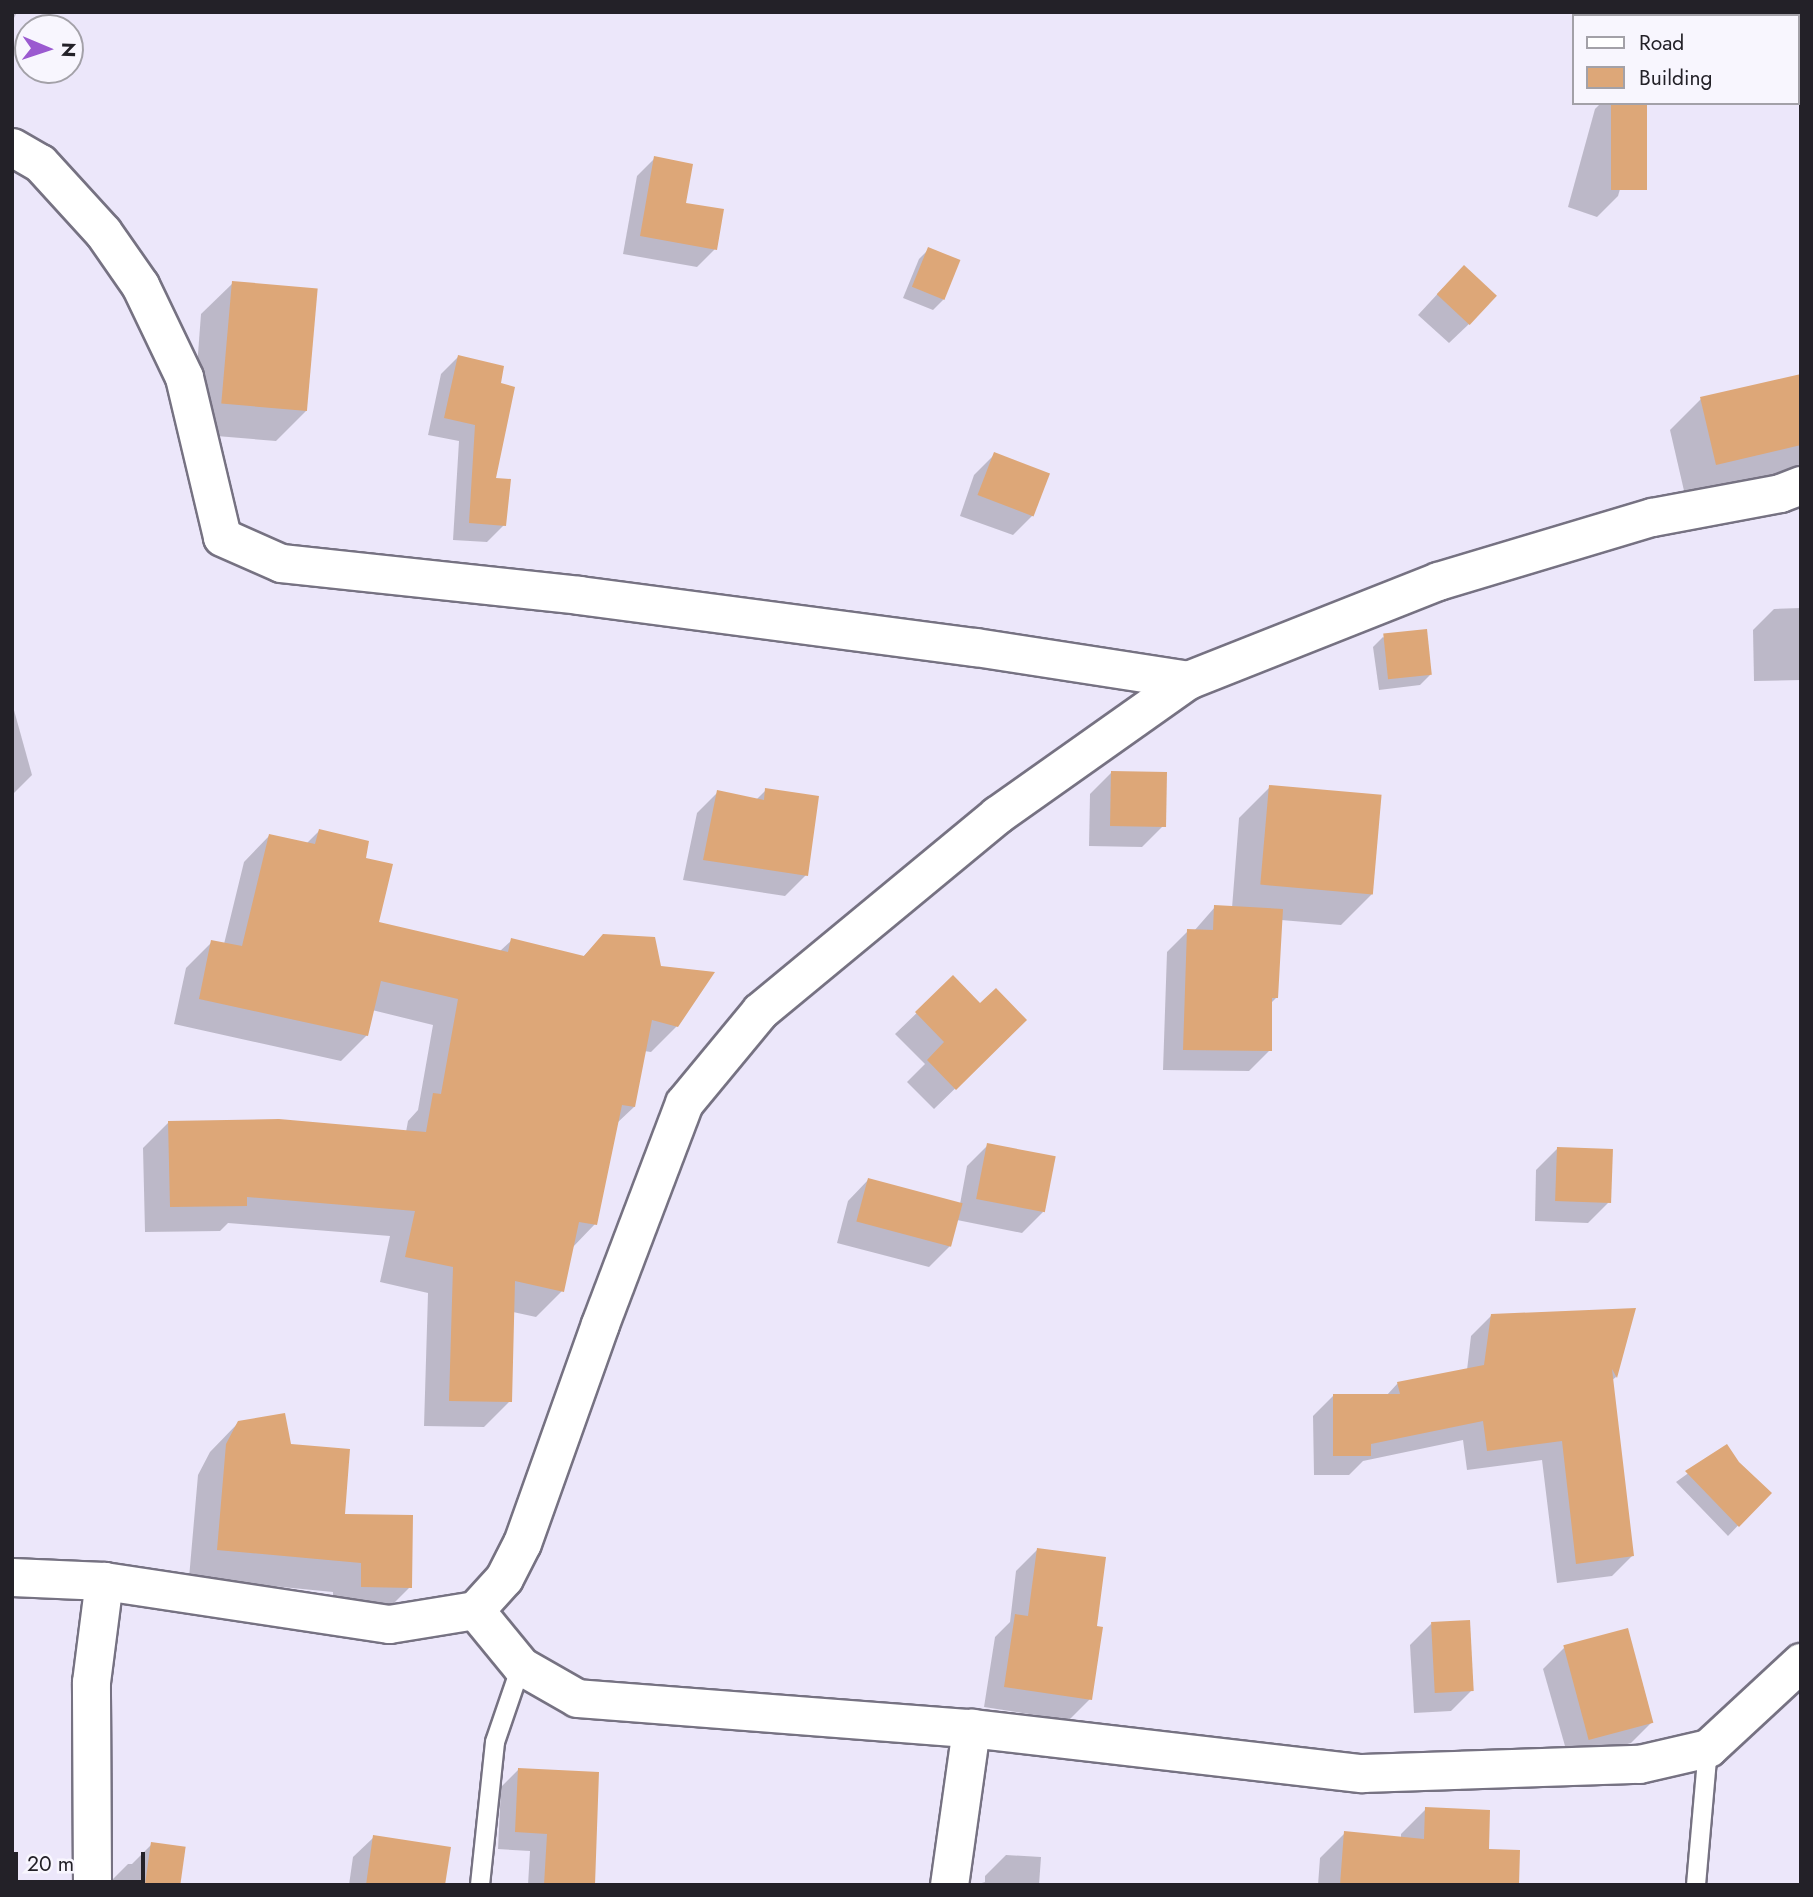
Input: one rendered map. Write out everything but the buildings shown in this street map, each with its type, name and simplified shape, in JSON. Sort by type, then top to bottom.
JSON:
[{"type":"street","points":[[12,147],[40,163],[103,232],[140,285],[184,377],[222,537],[281,563],[593,597],[962,645],[1188,680]]},
{"type":"street","points":[[12,1577],[104,1581],[389,1624],[475,1610],[504,1578],[522,1543],[600,1324],[684,1102],[760,1011],[997,815],[1188,680],[1438,580],[1652,517],[1780,493],[1801,485]]},
{"type":"street","points":[[92,1885],[91,1682],[104,1581]]},
{"type":"street","points":[[475,1610],[521,1666],[578,1698],[971,1728],[1362,1773],[1639,1764],[1708,1748],[1801,1662]]},
{"type":"street","points":[[949,1885],[971,1728]]},
{"type":"lane","points":[[480,1885],[495,1742],[521,1666]]},
{"type":"lane","points":[[1696,1885],[1708,1748]]}]
